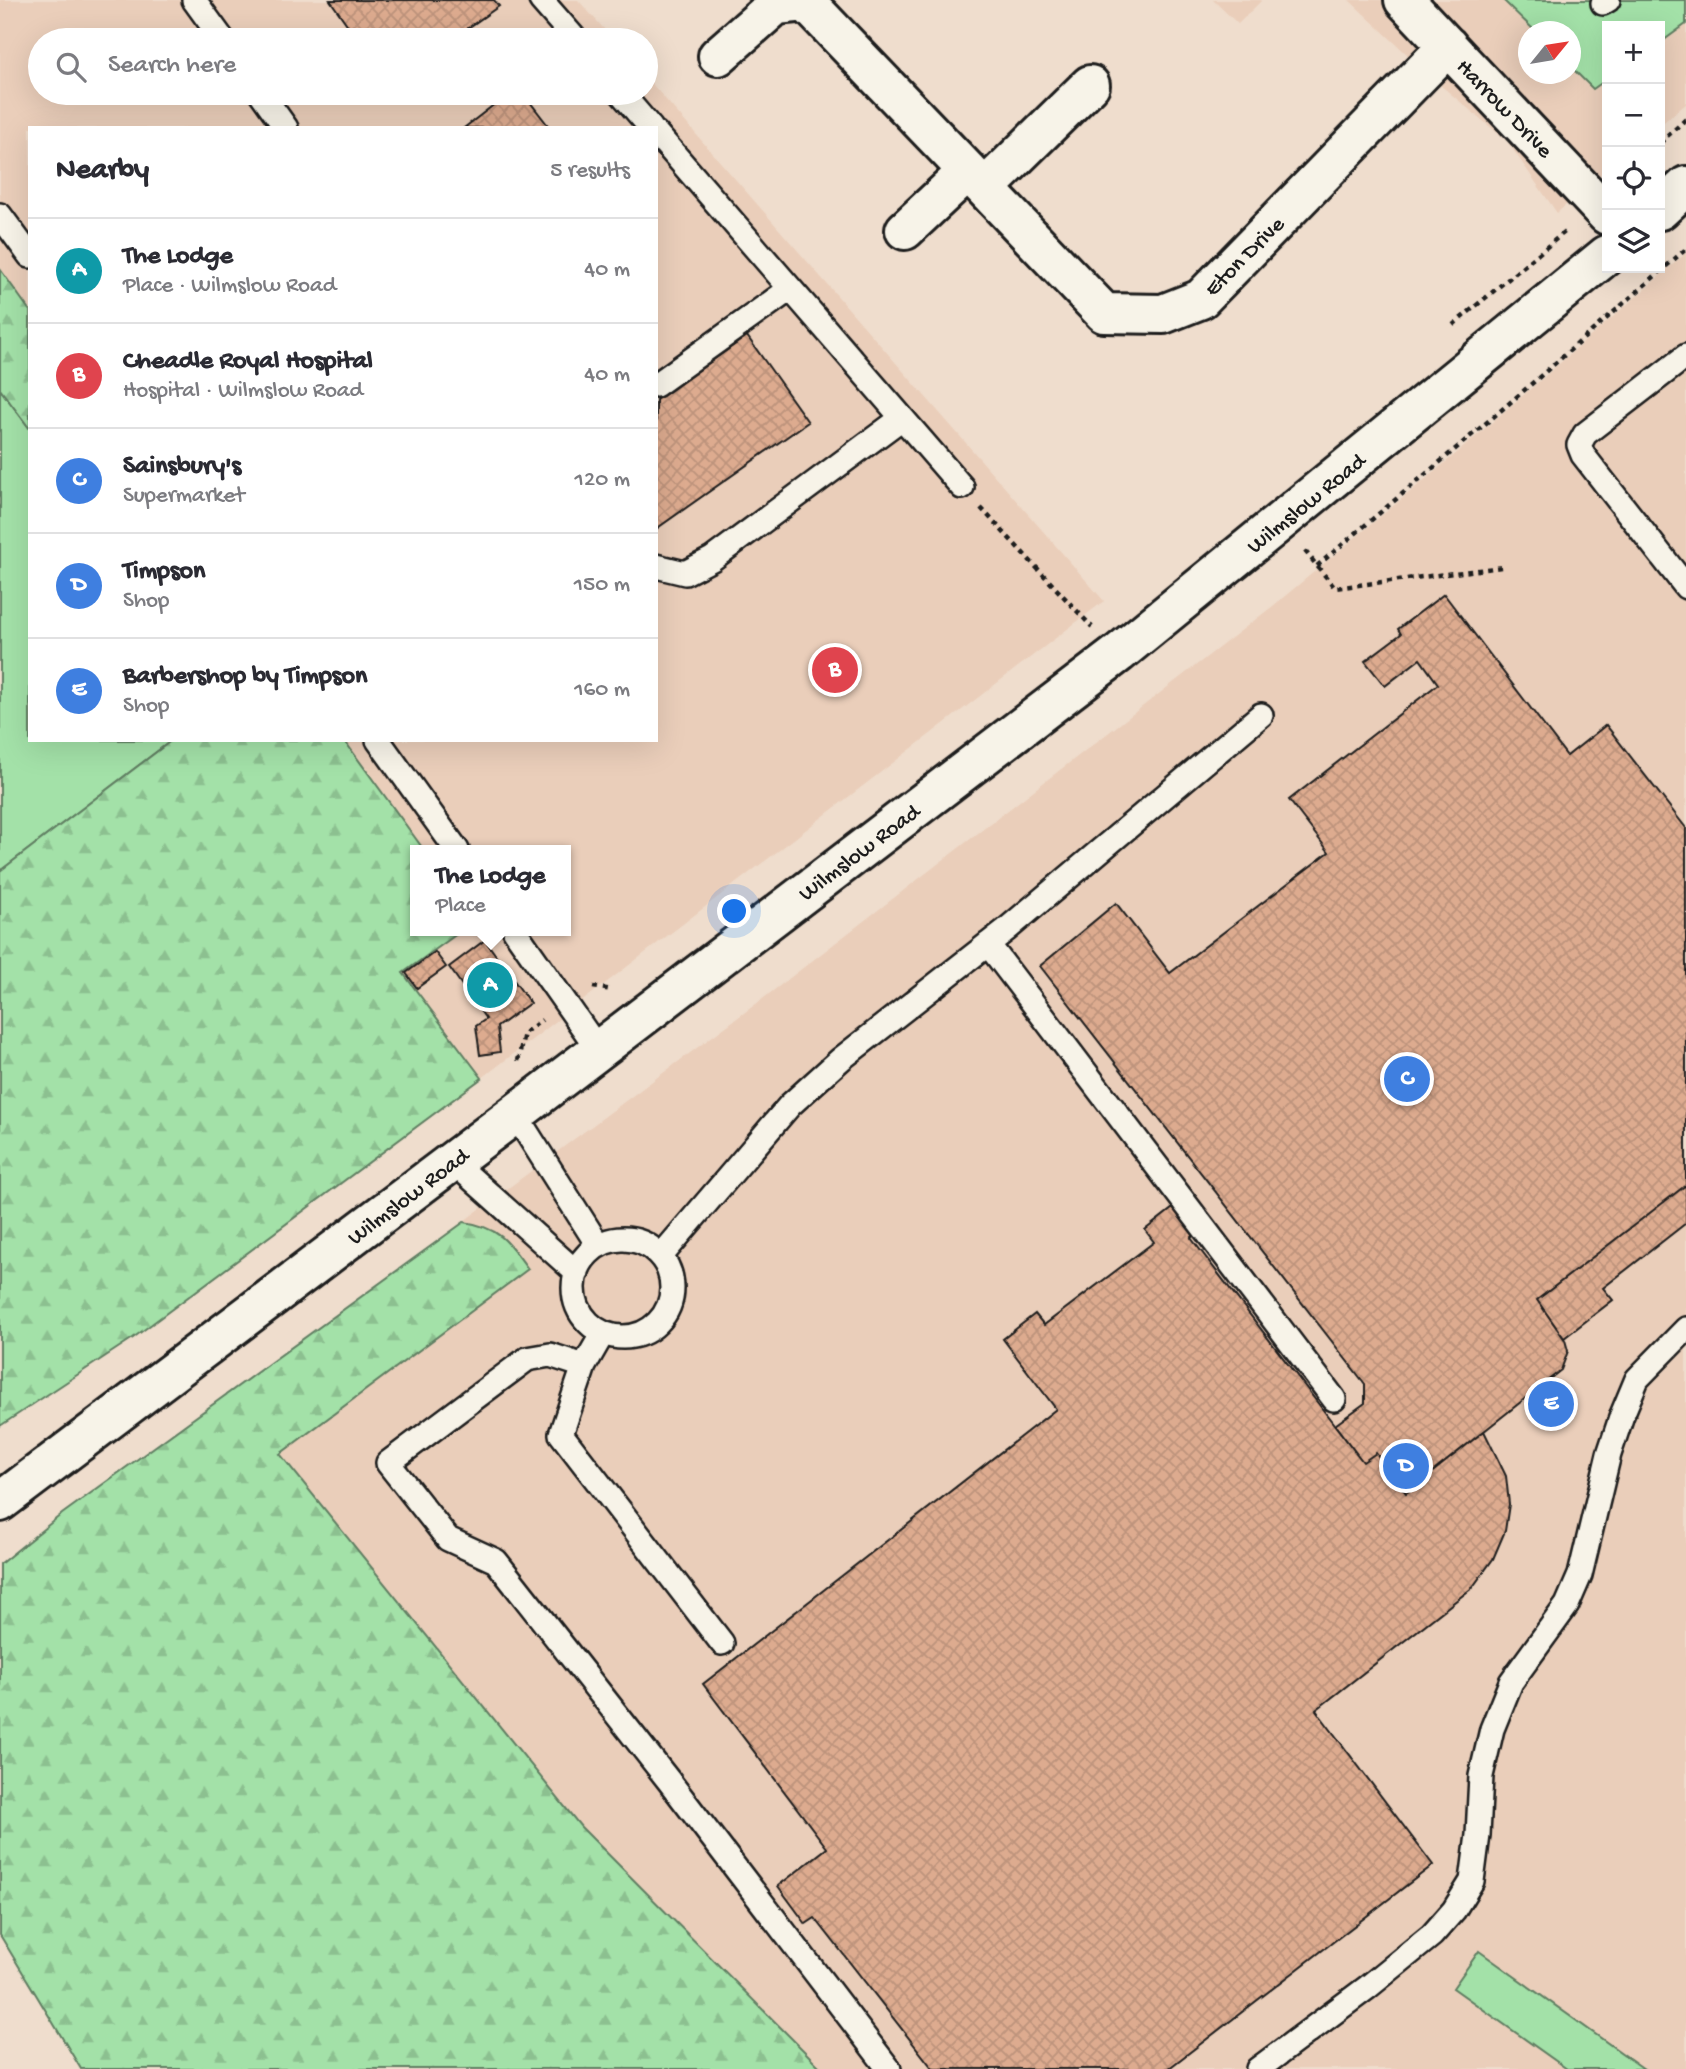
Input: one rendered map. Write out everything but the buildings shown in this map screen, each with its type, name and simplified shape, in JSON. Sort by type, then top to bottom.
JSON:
[{"type":"main road","name":"Harrow Drive","points":[[1404,0],[1602,210]]},
{"type":"main road","name":"Eton Drive","points":[[719,56],[776,5],[806,2],[1104,313],[1163,314],[1201,299],[1448,46]]},
{"type":"main road","points":[[905,230],[976,179],[1090,85]]},
{"type":"main road","points":[[1665,205],[1686,186]]},
{"type":"main road","name":"Wilmslow Road","points":[[0,1502],[515,1114],[1119,653],[1602,259]]},
{"type":"main road","name":"Wilmslow Road","points":[[0,1490],[96,1430]]},
{"type":"lane","points":[[194,0],[214,28]]},
{"type":"lane","points":[[541,0],[566,28]]},
{"type":"lane","points":[[270,105],[285,126]]},
{"type":"lane","points":[[631,105],[649,126]]},
{"type":"lane","points":[[658,135],[962,486]]},
{"type":"lane","points":[[0,215],[28,253]]},
{"type":"lane","points":[[658,384],[790,289]]},
{"type":"lane","points":[[1686,356],[1585,434],[1579,445],[1583,455],[1686,587]]},
{"type":"lane","points":[[658,566],[685,573],[712,559],[902,418]]},
{"type":"lane","points":[[661,1256],[790,1105],[841,1059],[988,944],[1261,715]]},
{"type":"lane","points":[[379,742],[453,845]]},
{"type":"lane","points":[[519,936],[598,1049]]},
{"type":"lane","points":[[988,944],[1334,1399]]},
{"type":"lane","points":[[515,1114],[598,1245]]},
{"type":"lane","points":[[452,1161],[577,1273]]},
{"type":"lane","points":[[615,1239],[632,1239],[648,1245],[668,1266],[673,1291],[671,1303],[658,1324],[646,1332],[632,1337],[603,1333],[590,1324],[575,1299],[574,1284],[577,1273],[585,1257],[598,1245],[615,1239]]},
{"type":"lane","points":[[1258,2069],[1368,1987],[1432,1935],[1454,1910],[1472,1881],[1481,1776],[1492,1728],[1511,1682],[1567,1605],[1580,1575],[1609,1454],[1636,1379],[1686,1329]]},
{"type":"lane","points":[[603,1333],[584,1366],[561,1434],[722,1643]]},
{"type":"lane","points":[[584,1366],[550,1355],[527,1359],[388,1463],[448,1539],[496,1561],[889,2069]]},
{"type":"path","points":[[1665,138],[1686,119]]},
{"type":"path","points":[[1503,567],[1335,588],[1317,566],[1686,249]]},
{"type":"path","points":[[962,486],[1119,653]]},
{"type":"shaded area","points":[[0,0],[578,0],[603,28],[28,28],[28,105],[658,105],[658,91],[1104,601],[482,1078],[133,1338],[0,1426]]},
{"type":"shaded area","points":[[1213,0],[1262,0],[1238,24]]},
{"type":"shaded area","points":[[1349,0],[1686,0],[1686,104],[1665,121],[1665,21],[1602,21],[1602,172],[1557,213],[1507,141],[1439,84]]},
{"type":"shaded area","points":[[1686,253],[1686,2069],[822,2069],[581,1827],[231,1394],[756,1004],[1273,606],[1458,452]]},
{"type":"green space","points":[[1503,0],[1686,0],[1686,24],[1665,39],[1665,21],[1602,21],[1602,83],[1593,89],[1581,77],[1581,21],[1525,21]]},
{"type":"green space","points":[[0,269],[28,308],[28,426],[0,389]]},
{"type":"green space","points":[[0,389],[28,426],[28,742],[169,742],[0,871]]},
{"type":"green space","points":[[169,742],[345,742],[420,845],[410,845],[410,936],[454,936],[403,973],[482,1078],[133,1338],[0,1426],[0,871]]},
{"type":"green space","points":[[464,1222],[476,1224],[502,1237],[528,1269],[280,1454],[581,1827],[822,2069],[81,2069],[0,1935],[0,1564],[62,1514]]},
{"type":"green space","points":[[1479,1951],[1644,2069],[1567,2069],[1453,1988]]},
{"type":"place","name":"Cheadle Royal Hospital","points":[[835,670]]},
{"type":"place","name":"The Lodge","points":[[490,985]]},
{"type":"place","name":"Sainsbury's","points":[[1407,1079]]},
{"type":"place","name":"Barbershop by Timpson","points":[[1551,1404]]},
{"type":"place","name":"Timpson","points":[[1406,1466]]}]
